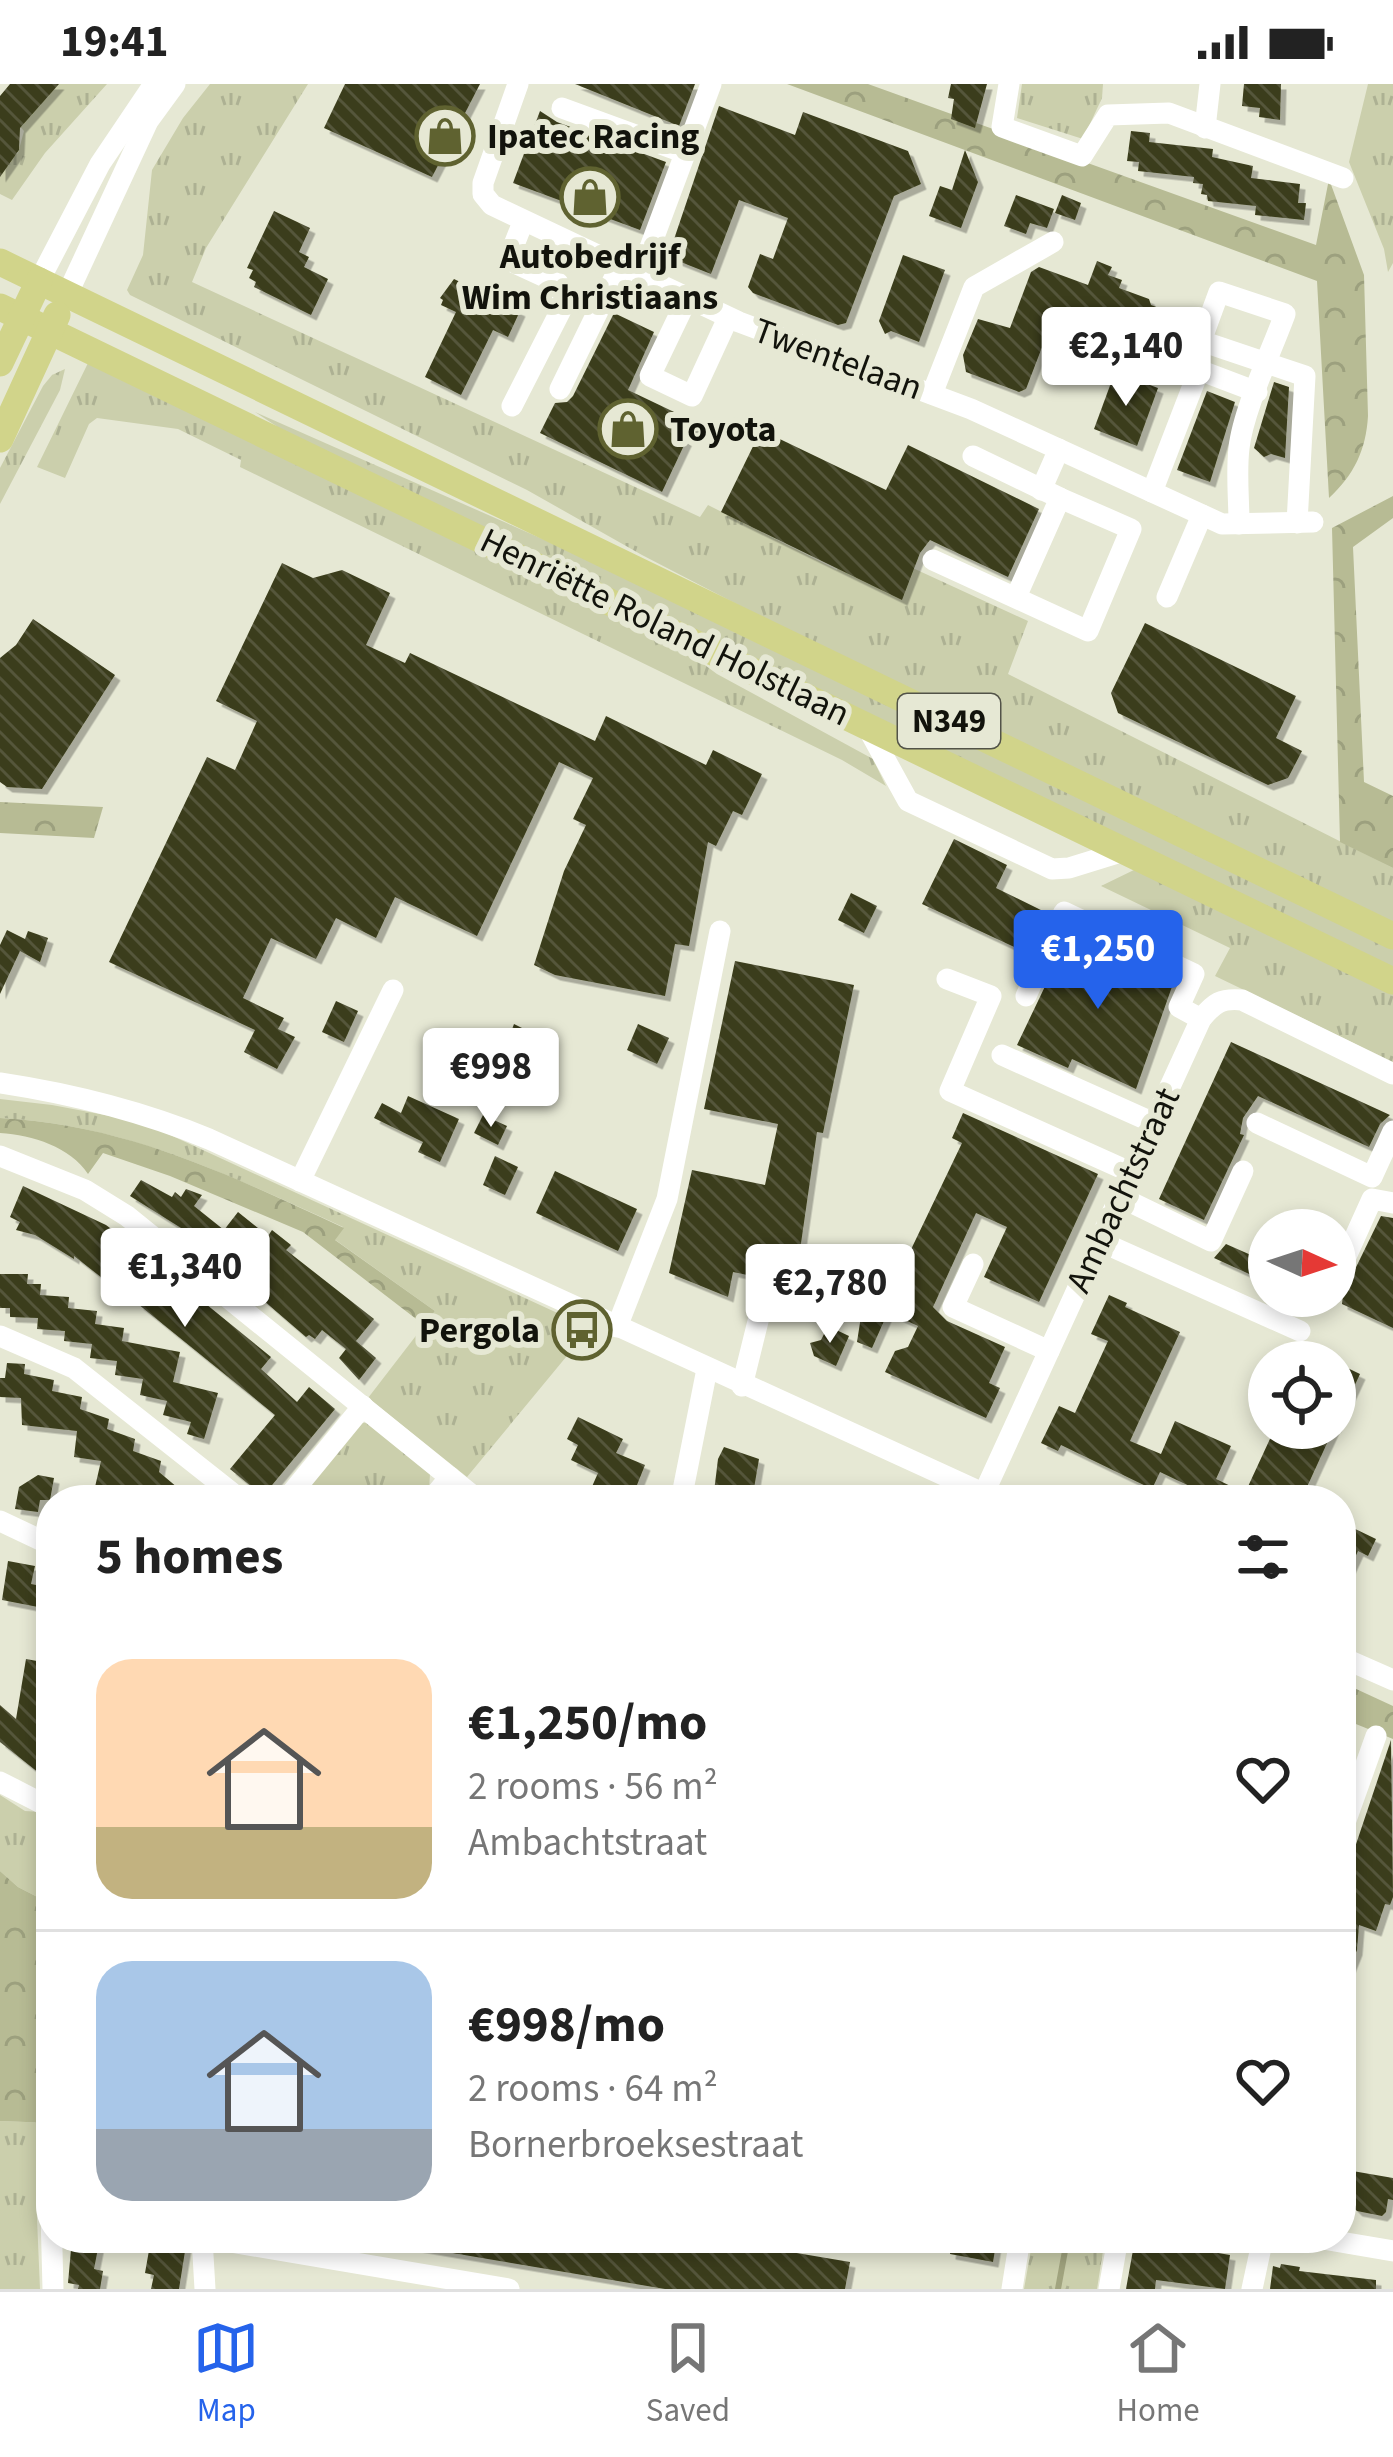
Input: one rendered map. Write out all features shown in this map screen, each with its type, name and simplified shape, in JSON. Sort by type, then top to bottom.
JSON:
[{"type":"main road","name":"Henriëtte Roland Holstlaan","points":[[0,262],[1393,936]]},
{"type":"main road","points":[[0,363],[11,312],[40,281]]},
{"type":"main road","points":[[0,439],[67,295]]},
{"type":"main road","name":"Henriëtte Roland Holstlaan","points":[[11,312],[1393,981]]},
{"type":"street","points":[[40,281],[100,164],[154,84]]},
{"type":"street","points":[[67,295],[148,121],[176,84]]},
{"type":"street","name":"Twentelaan","points":[[518,84],[487,168],[483,194],[492,205],[728,317],[932,394],[1222,524],[1305,522],[1305,376],[1266,366],[1257,392]]},
{"type":"street","points":[[560,388],[629,272],[685,154],[710,84]]},
{"type":"street","points":[[1009,84],[1002,127],[1082,156],[1108,115],[1169,113],[1343,178]]},
{"type":"street","points":[[1205,128],[1210,84]]},
{"type":"street","points":[[562,108],[685,154]]},
{"type":"street","points":[[512,406],[563,304],[558,283],[508,260],[523,221]]},
{"type":"street","points":[[932,394],[974,287],[1054,242]]},
{"type":"street","points":[[687,299],[650,376],[692,396],[728,317]]},
{"type":"street","points":[[1152,492],[1199,370],[1257,392],[1239,446],[1239,524]]},
{"type":"street","points":[[1016,597],[1051,494],[1059,449]]},
{"type":"street","points":[[933,560],[1088,631],[1131,529],[973,456]]},
{"type":"street","points":[[1167,597],[1202,515]]},
{"type":"street","points":[[865,724],[908,801],[1052,869],[1124,851]]},
{"type":"street","points":[[1026,996],[1064,912],[1195,974],[1179,1007],[1201,1019],[1213,1004],[1242,1000],[1393,1074]]},
{"type":"street","points":[[617,1328],[667,1199],[720,931]]},
{"type":"street","points":[[947,979],[991,996],[950,1091],[1130,1172]]},
{"type":"street","points":[[300,1181],[393,990]]},
{"type":"street","name":"Ambachtstraat","points":[[996,1485],[1049,1352],[1201,1019]]},
{"type":"street","points":[[1002,1055],[1154,1123]]},
{"type":"street","points":[[0,1083],[67,1093],[167,1122],[964,1485]]},
{"type":"street","points":[[1257,1123],[1372,1178],[1393,1131]]},
{"type":"street","points":[[0,1156],[85,1190],[127,1216],[460,1485]]},
{"type":"street","points":[[1120,1197],[1211,1240],[1244,1171]]},
{"type":"street","points":[[1356,1234],[1372,1198],[1393,1203]]},
{"type":"street","points":[[1099,1241],[1300,1331]]},
{"type":"street","points":[[974,1264],[953,1307],[1049,1352]]},
{"type":"street","points":[[742,1386],[765,1293]]},
{"type":"street","points":[[0,1336],[74,1369],[222,1485]]},
{"type":"street","points":[[685,1485],[707,1369]]},
{"type":"street","points":[[298,1485],[363,1406]]},
{"type":"street","points":[[443,1485],[450,1477]]},
{"type":"street","points":[[0,1521],[36,1538]]},
{"type":"street","points":[[1356,1664],[1393,1681]]},
{"type":"street","points":[[1356,1792],[1376,1736]]},
{"type":"street","points":[[0,1782],[36,1800]]},
{"type":"street","points":[[1356,2245],[1393,2252]]},
{"type":"street","points":[[52,2253],[53,2289]]},
{"type":"street","points":[[205,2253],[205,2289]]},
{"type":"street","points":[[354,2253],[505,2289]]},
{"type":"street","points":[[1012,2289],[1018,2253]]},
{"type":"street","points":[[1109,2289],[1115,2253]]},
{"type":"street","points":[[1252,2289],[1260,2253]]},
{"type":"green space","points":[[54,84],[107,84],[45,153],[12,200],[0,194],[0,165],[18,153],[24,131],[16,122]]},
{"type":"green space","points":[[210,84],[308,84],[206,248],[192,282],[700,517],[708,505],[837,570],[852,540],[1028,621],[1008,674],[1393,868],[1393,922],[779,626],[527,490],[130,295],[127,290],[143,255],[152,170]]},
{"type":"green space","points":[[787,84],[868,84],[1316,245],[1329,179],[1364,275],[1368,416],[1365,440],[1345,480],[1329,498],[1317,281]]},
{"type":"green space","points":[[1022,84],[1103,84],[1102,98],[1083,139],[1017,118]]},
{"type":"green space","points":[[1368,84],[1393,84],[1393,263],[1388,272],[1384,249],[1349,162]]},
{"type":"green space","points":[[88,363],[675,643],[717,674],[873,759],[886,786],[842,760],[240,467],[241,460],[178,429],[97,418],[89,424],[65,478],[37,467]]},
{"type":"green space","points":[[65,369],[60,390],[0,504],[0,468],[43,386]]},
{"type":"green space","points":[[255,412],[597,563],[1393,947],[1393,970],[299,441]]},
{"type":"green space","points":[[1393,496],[1393,518],[1353,547],[1364,782],[1393,796],[1393,868],[1340,842],[1332,528]]},
{"type":"green space","points":[[0,802],[103,807],[94,838],[0,833]]},
{"type":"green space","points":[[1138,868],[1393,993],[1393,1062],[1215,976],[1230,948],[1101,886]]},
{"type":"green space","points":[[0,1099],[142,1122],[590,1328],[467,1477],[368,1398],[435,1311],[334,1239],[343,1227],[218,1172],[134,1142],[0,1118]]},
{"type":"green space","points":[[0,1118],[135,1142],[260,1189],[344,1228],[335,1240],[435,1311],[424,1325],[303,1232],[103,1153],[88,1174],[50,1144],[0,1133]]},
{"type":"green space","points":[[370,1422],[430,1474],[429,1485],[309,1485],[356,1424]]},
{"type":"green space","points":[[1356,1689],[1393,1706],[1393,1739],[1356,1724]]},
{"type":"green space","points":[[0,1795],[25,1811],[36,1812],[36,1896],[0,1871]]},
{"type":"green space","points":[[0,1871],[36,1896],[36,2122],[0,2121]]},
{"type":"green space","points":[[0,2121],[36,2122],[40,2289],[0,2289]]},
{"type":"green space","points":[[1030,2253],[1103,2253],[1097,2289],[1024,2289]]},
{"type":"building","points":[[10,84],[59,84],[20,128],[19,150],[0,177],[0,96]]},
{"type":"building","points":[[345,84],[480,84],[432,177],[324,128]]},
{"type":"building","points":[[575,84],[695,84],[679,126]]},
{"type":"building","points":[[951,84],[987,84],[975,128],[951,119]]},
{"type":"building","points":[[1244,84],[1281,84],[1280,120],[1259,117],[1260,108],[1242,106]]},
{"type":"building","points":[[719,106],[795,135],[803,112],[908,151],[921,184],[894,196],[846,323],[838,325],[748,287],[760,254],[773,259],[788,218],[739,200],[711,274],[668,257]]},
{"type":"building","points":[[540,111],[557,122],[666,162],[640,230],[513,183]]},
{"type":"building","points":[[1131,131],[1150,133],[1149,142],[1213,149],[1212,157],[1253,166],[1251,178],[1300,184],[1298,203],[1306,203],[1304,220],[1255,215],[1256,206],[1208,201],[1201,194],[1203,184],[1193,183],[1194,177],[1138,171],[1139,162],[1127,161]]},
{"type":"building","points":[[965,150],[978,182],[961,228],[929,216],[940,186],[952,190]]},
{"type":"building","points":[[1016,195],[1054,209],[1047,228],[1030,223],[1026,234],[1004,226]]},
{"type":"building","points":[[1062,195],[1081,203],[1075,220],[1055,213]]},
{"type":"building","points":[[274,211],[310,228],[299,252],[309,257],[304,267],[328,279],[311,315],[254,287],[256,282],[249,278],[253,270],[247,268]]},
{"type":"building","points":[[903,255],[945,270],[919,342],[891,331],[885,334],[879,321]]},
{"type":"building","points":[[1097,261],[1112,267],[1108,275],[1122,280],[1119,288],[1159,308],[1159,322],[1148,336],[1107,321],[1092,360],[1044,342],[1026,389],[1019,392],[966,372],[963,355],[978,319],[1010,328],[1031,272],[1039,267],[1088,285]]},
{"type":"building","points":[[454,279],[520,311],[508,337],[493,330],[461,395],[425,377],[456,312],[441,305],[440,298]]},
{"type":"building","points":[[614,313],[654,332],[628,390],[695,422],[662,492],[540,433],[555,403],[573,396]]},
{"type":"building","points":[[1115,372],[1158,388],[1137,446],[1094,429]]},
{"type":"building","points":[[1274,382],[1289,387],[1285,458],[1264,457],[1254,448]]},
{"type":"building","points":[[1207,391],[1235,402],[1210,482],[1177,470]]},
{"type":"building","points":[[761,430],[886,490],[908,445],[1039,509],[1008,577],[930,540],[902,600],[721,512]]},
{"type":"building","points":[[282,563],[313,578],[342,570],[390,593],[366,645],[405,663],[410,653],[595,741],[606,716],[706,765],[713,750],[762,774],[742,815],[733,811],[716,846],[708,842],[689,946],[675,944],[665,996],[555,975],[534,965],[564,871],[586,825],[573,819],[593,778],[559,762],[477,936],[395,897],[376,938],[336,918],[316,959],[271,938],[243,998],[284,1018],[278,1029],[295,1037],[277,1069],[244,1052],[255,1030],[109,962],[207,757],[235,770],[257,721],[216,701]]},
{"type":"building","points":[[33,619],[115,675],[42,789],[7,787],[0,782],[0,658],[16,645]]},
{"type":"building","points":[[1145,623],[1296,696],[1276,738],[1302,751],[1288,778],[1268,785],[1118,713],[1111,693]]},
{"type":"building","points":[[954,839],[1007,865],[996,888],[1047,913],[1029,954],[922,904]]},
{"type":"building","points":[[851,893],[877,906],[864,933],[838,920]]},
{"type":"building","points":[[7,930],[25,939],[28,931],[48,938],[40,962],[20,951],[0,994],[0,945]]},
{"type":"building","points":[[1071,932],[1174,981],[1136,1089],[1072,1059],[1068,1068],[1017,1045]]},
{"type":"building","points":[[735,961],[854,985],[823,1133],[817,1132],[795,1285],[733,1272],[728,1297],[669,1273],[692,1170],[765,1185],[778,1124],[704,1109]]},
{"type":"building","points":[[336,1001],[358,1011],[344,1042],[322,1032]]},
{"type":"building","points":[[514,1024],[548,1041],[537,1065],[502,1056]]},
{"type":"building","points":[[638,1024],[669,1038],[657,1064],[627,1050]]},
{"type":"building","points":[[1231,1042],[1390,1115],[1369,1147],[1258,1096],[1243,1118],[1240,1134],[1244,1135],[1204,1220],[1159,1199]]},
{"type":"building","points":[[408,1096],[459,1119],[440,1162],[418,1152],[423,1142],[374,1118],[382,1103],[401,1113]]},
{"type":"building","points":[[963,1113],[1098,1174],[1039,1302],[984,1277],[1007,1227],[976,1213],[933,1307],[947,1321],[1005,1347],[989,1383],[1000,1388],[986,1418],[885,1372],[895,1351],[908,1347],[918,1326],[888,1312],[872,1348],[857,1342],[866,1284],[893,1287],[962,1143],[952,1138]]},
{"type":"building","points":[[483,1115],[507,1126],[498,1145],[474,1133]]},
{"type":"building","points":[[495,1156],[518,1167],[505,1195],[483,1185]]},
{"type":"building","points":[[555,1171],[637,1209],[618,1251],[536,1213]]},
{"type":"building","points":[[141,1180],[172,1197],[175,1192],[181,1197],[186,1189],[202,1195],[194,1206],[224,1230],[238,1212],[268,1236],[272,1230],[291,1245],[286,1250],[374,1319],[356,1341],[376,1358],[359,1380],[339,1358],[346,1349],[322,1330],[315,1339],[306,1337],[205,1250],[203,1253],[177,1232],[181,1228],[130,1196]]},
{"type":"building","points":[[23,1186],[106,1225],[271,1357],[261,1369],[297,1402],[309,1387],[335,1409],[272,1485],[250,1485],[230,1469],[275,1415],[138,1304],[142,1300],[115,1278],[106,1281],[74,1256],[16,1230],[20,1222],[10,1217]]},
{"type":"building","points":[[1381,1216],[1393,1218],[1393,1328],[1356,1311],[1356,1267]]},
{"type":"building","points":[[1226,1244],[1248,1254],[1248,1273],[1214,1258]]},
{"type":"building","points":[[0,1274],[28,1274],[27,1284],[41,1284],[40,1295],[69,1297],[68,1308],[97,1311],[95,1324],[124,1328],[122,1341],[180,1352],[173,1382],[218,1393],[204,1439],[187,1434],[191,1422],[163,1415],[167,1401],[140,1395],[143,1379],[115,1375],[117,1361],[90,1358],[92,1344],[64,1341],[65,1331],[37,1329],[38,1318],[10,1317],[10,1308],[0,1308]]},
{"type":"building","points":[[1109,1295],[1180,1332],[1130,1441],[1161,1454],[1175,1421],[1231,1446],[1216,1479],[1228,1485],[1187,1485],[1160,1472],[1154,1485],[1144,1485],[1061,1445],[1058,1451],[1041,1443],[1059,1406],[1075,1413],[1108,1341],[1091,1334]]},
{"type":"building","points":[[828,1326],[849,1336],[836,1366],[814,1356],[810,1343],[821,1340]]},
{"type":"building","points":[[7,1363],[25,1364],[24,1374],[54,1380],[52,1391],[82,1397],[80,1409],[109,1419],[107,1429],[135,1439],[133,1451],[161,1461],[159,1472],[174,1485],[95,1485],[101,1461],[74,1457],[77,1431],[22,1425],[21,1398],[0,1397],[0,1378],[5,1378]]},
{"type":"building","points":[[578,1417],[623,1439],[616,1453],[645,1465],[637,1485],[593,1485],[598,1473],[571,1460],[578,1445],[567,1439]]},
{"type":"building","points":[[724,1447],[759,1459],[755,1485],[715,1485]]},
{"type":"building","points":[[1265,1449],[1324,1449],[1308,1485],[1249,1485]]},
{"type":"building","points":[[38,1475],[54,1478],[53,1485],[36,1485],[36,1512],[15,1509],[19,1487]]},
{"type":"building","points":[[1356,1529],[1376,1539],[1368,1556],[1358,1551],[1356,1555]]},
{"type":"building","points":[[8,1561],[35,1566],[31,1584],[36,1585],[36,1607],[2,1600]]},
{"type":"building","points":[[26,1659],[36,1661],[36,1771],[0,1742],[0,1705],[16,1719]]},
{"type":"building","points":[[1391,1740],[1393,1897],[1390,1905],[1385,1904],[1376,1931],[1359,1925],[1356,1952],[1356,1844]]},
{"type":"building","points":[[1356,2172],[1393,2178],[1393,2200],[1388,2199],[1382,2216],[1357,2211]]},
{"type":"building","points":[[71,2253],[97,2253],[94,2269],[103,2271],[100,2289],[78,2289],[79,2285],[68,2283]]},
{"type":"building","points":[[149,2253],[185,2253],[179,2289],[151,2289],[154,2275],[145,2273]]},
{"type":"building","points":[[452,2253],[797,2253],[850,2262],[845,2289],[665,2289]]},
{"type":"building","points":[[950,2253],[994,2253],[993,2262]]},
{"type":"building","points":[[1132,2253],[1230,2255],[1225,2289],[1156,2280],[1155,2289],[1126,2289]]},
{"type":"building","points":[[1281,2264],[1300,2267],[1299,2271],[1376,2280],[1376,2289],[1270,2289],[1273,2266],[1280,2268]]},
{"type":"waterway","points":[[1058,2289],[1065,2253]]},
{"type":"place","name":"Ipatec Racing","points":[[445,136]]},
{"type":"place","name":"Autobedrijf Wim Christiaans","points":[[590,197]]},
{"type":"place","name":"Toyota","points":[[628,429]]},
{"type":"place","name":"Pergola","points":[[582,1330]]}]
